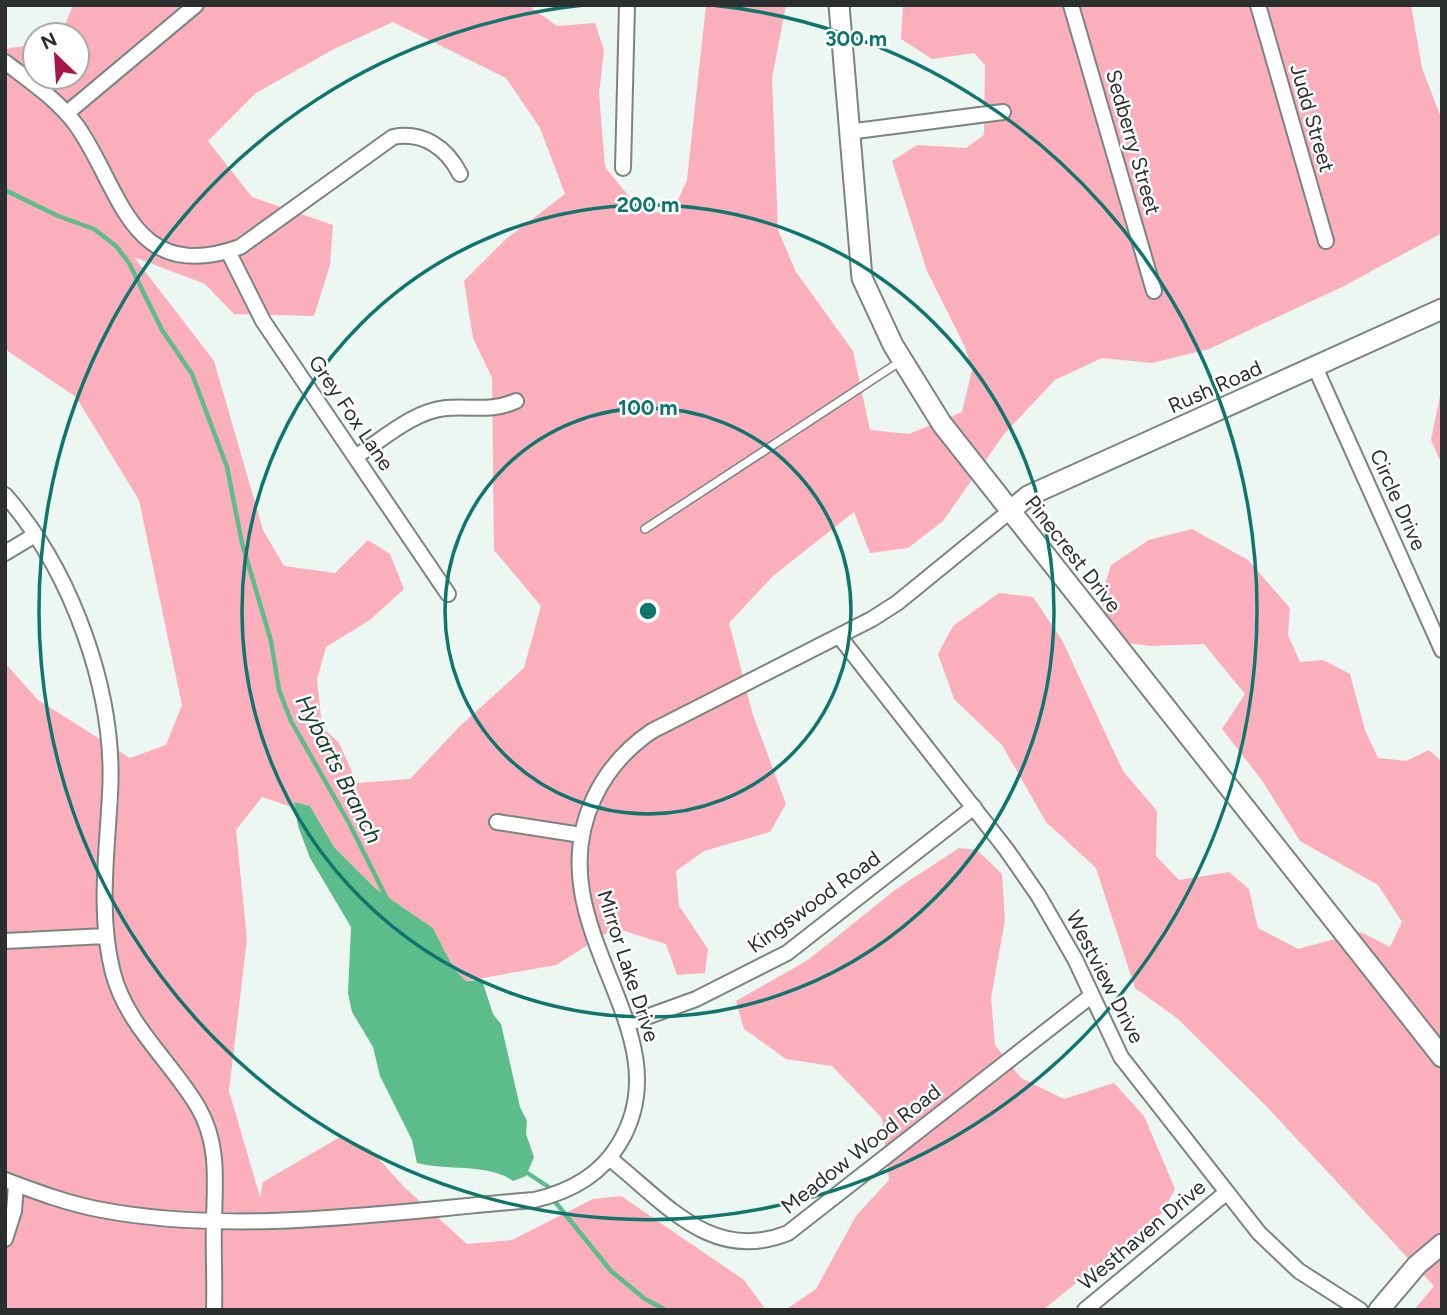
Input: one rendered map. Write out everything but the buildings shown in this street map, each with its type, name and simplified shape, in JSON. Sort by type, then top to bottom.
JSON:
[{"type":"street","points":[[67,113],[196,5]]},
{"type":"street","points":[[623,169],[626,5]]},
{"type":"street","name":"Pinecrest Drive","points":[[839,5],[862,278],[901,361],[942,424],[1442,1057]]},
{"type":"street","name":"Sedberry Street","points":[[1071,5],[1154,291]]},
{"type":"street","name":"Judd Street","points":[[1258,5],[1326,242]]},
{"type":"street","points":[[5,62],[67,113],[81,133],[122,211],[149,239],[164,248],[191,255],[228,251],[256,237],[393,137],[420,137],[437,145],[450,158],[460,174]]},
{"type":"street","points":[[848,132],[1003,112]]},
{"type":"street","name":"Grey Fox Lane","points":[[228,251],[263,321],[448,594]]},
{"type":"street","name":"Rush Road","points":[[1010,511],[1028,496],[1442,310]]},
{"type":"street","name":"Circle Drive","points":[[1315,367],[1442,650]]},
{"type":"street","points":[[355,457],[426,413],[446,408],[493,409],[516,401]]},
{"type":"street","points":[[5,495],[35,535],[82,629],[101,691],[110,755],[104,904],[106,936],[113,971],[126,1006],[197,1105],[206,1122],[215,1158],[218,1185],[214,1220],[214,1310]]},
{"type":"street","name":"Mirror Lake Drive","points":[[11,1182],[101,1210],[137,1216],[214,1220],[351,1215],[534,1200],[569,1189],[609,1158],[625,1134],[636,1099],[637,1062],[627,1024],[581,900],[578,863],[581,835],[597,792],[612,768],[637,741],[897,603],[1010,511]]},
{"type":"street","points":[[5,553],[35,535]]},
{"type":"street","name":"Westview Drive","points":[[839,636],[974,807],[1038,895],[1075,959],[1121,1057],[1278,1253],[1329,1293],[1360,1310]]},
{"type":"street","name":"Kingswood Road","points":[[627,1024],[696,999],[787,953],[974,807]]},
{"type":"street","points":[[497,822],[581,835]]},
{"type":"street","points":[[5,941],[106,936]]},
{"type":"street","name":"Meadow Wood Road","points":[[609,1158],[700,1230],[734,1243],[771,1240],[788,1233],[1091,996]]},
{"type":"street","points":[[5,1239],[14,1211],[11,1182]]},
{"type":"street","name":"Westhaven Drive","points":[[1085,1310],[1227,1192]]},
{"type":"street","points":[[1379,1310],[1411,1272],[1442,1244]]},
{"type":"lane","points":[[645,529],[901,361]]},
{"type":"shaded area","points":[[73,5],[532,5],[533,9],[557,26],[595,23],[604,50],[599,94],[605,167],[641,211],[672,213],[687,180],[706,5],[786,5],[772,78],[778,230],[796,272],[853,351],[870,430],[909,434],[962,412],[972,370],[965,347],[927,271],[892,161],[917,145],[966,148],[984,135],[985,65],[974,53],[932,59],[901,39],[903,5],[1411,5],[1422,68],[1442,120],[1442,233],[1344,286],[1209,349],[1152,363],[1102,358],[1055,380],[1004,434],[943,521],[908,548],[870,553],[854,512],[773,576],[729,623],[753,715],[786,804],[770,832],[704,851],[676,871],[679,906],[708,949],[705,973],[677,975],[666,944],[615,928],[556,965],[466,981],[454,969],[433,928],[376,889],[334,847],[310,806],[294,803],[295,808],[262,797],[236,830],[247,939],[229,1091],[260,1197],[263,1182],[340,1137],[370,1149],[404,1187],[467,1244],[512,1240],[593,1199],[621,1196],[744,1280],[766,1310],[5,1310],[5,663],[38,700],[130,758],[166,745],[182,705],[139,500],[76,397],[5,349],[5,49],[21,46],[21,91],[91,91],[91,21],[67,21]],"holes":[[[393,22],[506,78],[540,128],[565,194],[506,239],[464,281],[473,338],[492,378],[494,550],[541,606],[524,668],[459,727],[410,779],[357,783],[339,743],[322,727],[317,679],[326,647],[370,620],[404,589],[390,554],[368,540],[335,573],[284,566],[263,530],[214,361],[134,257],[205,284],[234,314],[314,316],[330,265],[333,225],[252,197],[208,141],[256,93],[334,49]]]},
{"type":"shaded area","points":[[1442,386],[1442,465],[1431,440]]},
{"type":"shaded area","points":[[1192,529],[1248,560],[1290,608],[1288,635],[1300,662],[1323,660],[1350,674],[1365,730],[1378,758],[1406,761],[1429,750],[1442,762],[1442,1310],[1414,1310],[1434,1286],[1267,1107],[1177,1018],[1135,988],[1096,868],[1046,822],[1002,745],[954,699],[938,654],[953,626],[999,593],[1033,597],[1062,640],[1123,771],[1157,811],[1156,856],[1179,880],[1229,872],[1249,889],[1258,928],[1298,949],[1361,932],[1390,947],[1402,922],[1378,885],[1300,841],[1261,779],[1222,729],[1245,694],[1204,644],[1151,646],[1112,641],[1101,596],[1111,565],[1149,540]]},
{"type":"shaded area","points":[[294,802],[310,806],[334,847],[376,889],[433,928],[454,969],[466,981],[482,980],[493,1014],[501,1024],[520,1107],[527,1121],[526,1134],[534,1157],[526,1176],[513,1181],[492,1172],[417,1163],[412,1140],[380,1076],[373,1047],[352,1012],[348,993],[351,927],[310,858],[298,826]]},
{"type":"shaded area","points":[[959,848],[977,850],[1002,874],[1005,920],[991,998],[995,1045],[1021,1078],[1064,1099],[1114,1083],[1144,1116],[1175,1189],[1162,1213],[1043,1310],[785,1310],[816,1289],[856,1216],[889,1180],[882,1118],[832,1066],[786,1059],[744,1029],[736,1001],[808,960],[895,890]]},
{"type":"waterway","name":"Hybarts Branch","points":[[5,190],[58,216],[94,229],[116,246],[129,263],[162,330],[192,374],[227,467],[242,543],[271,641],[279,690],[291,721],[349,823],[387,899]]},
{"type":"waterway","name":"Hybarts Branch","points":[[526,1172],[553,1190]]},
{"type":"waterway","name":"Hybarts Branch","points":[[552,1198],[611,1271],[645,1299],[666,1310]]}]
